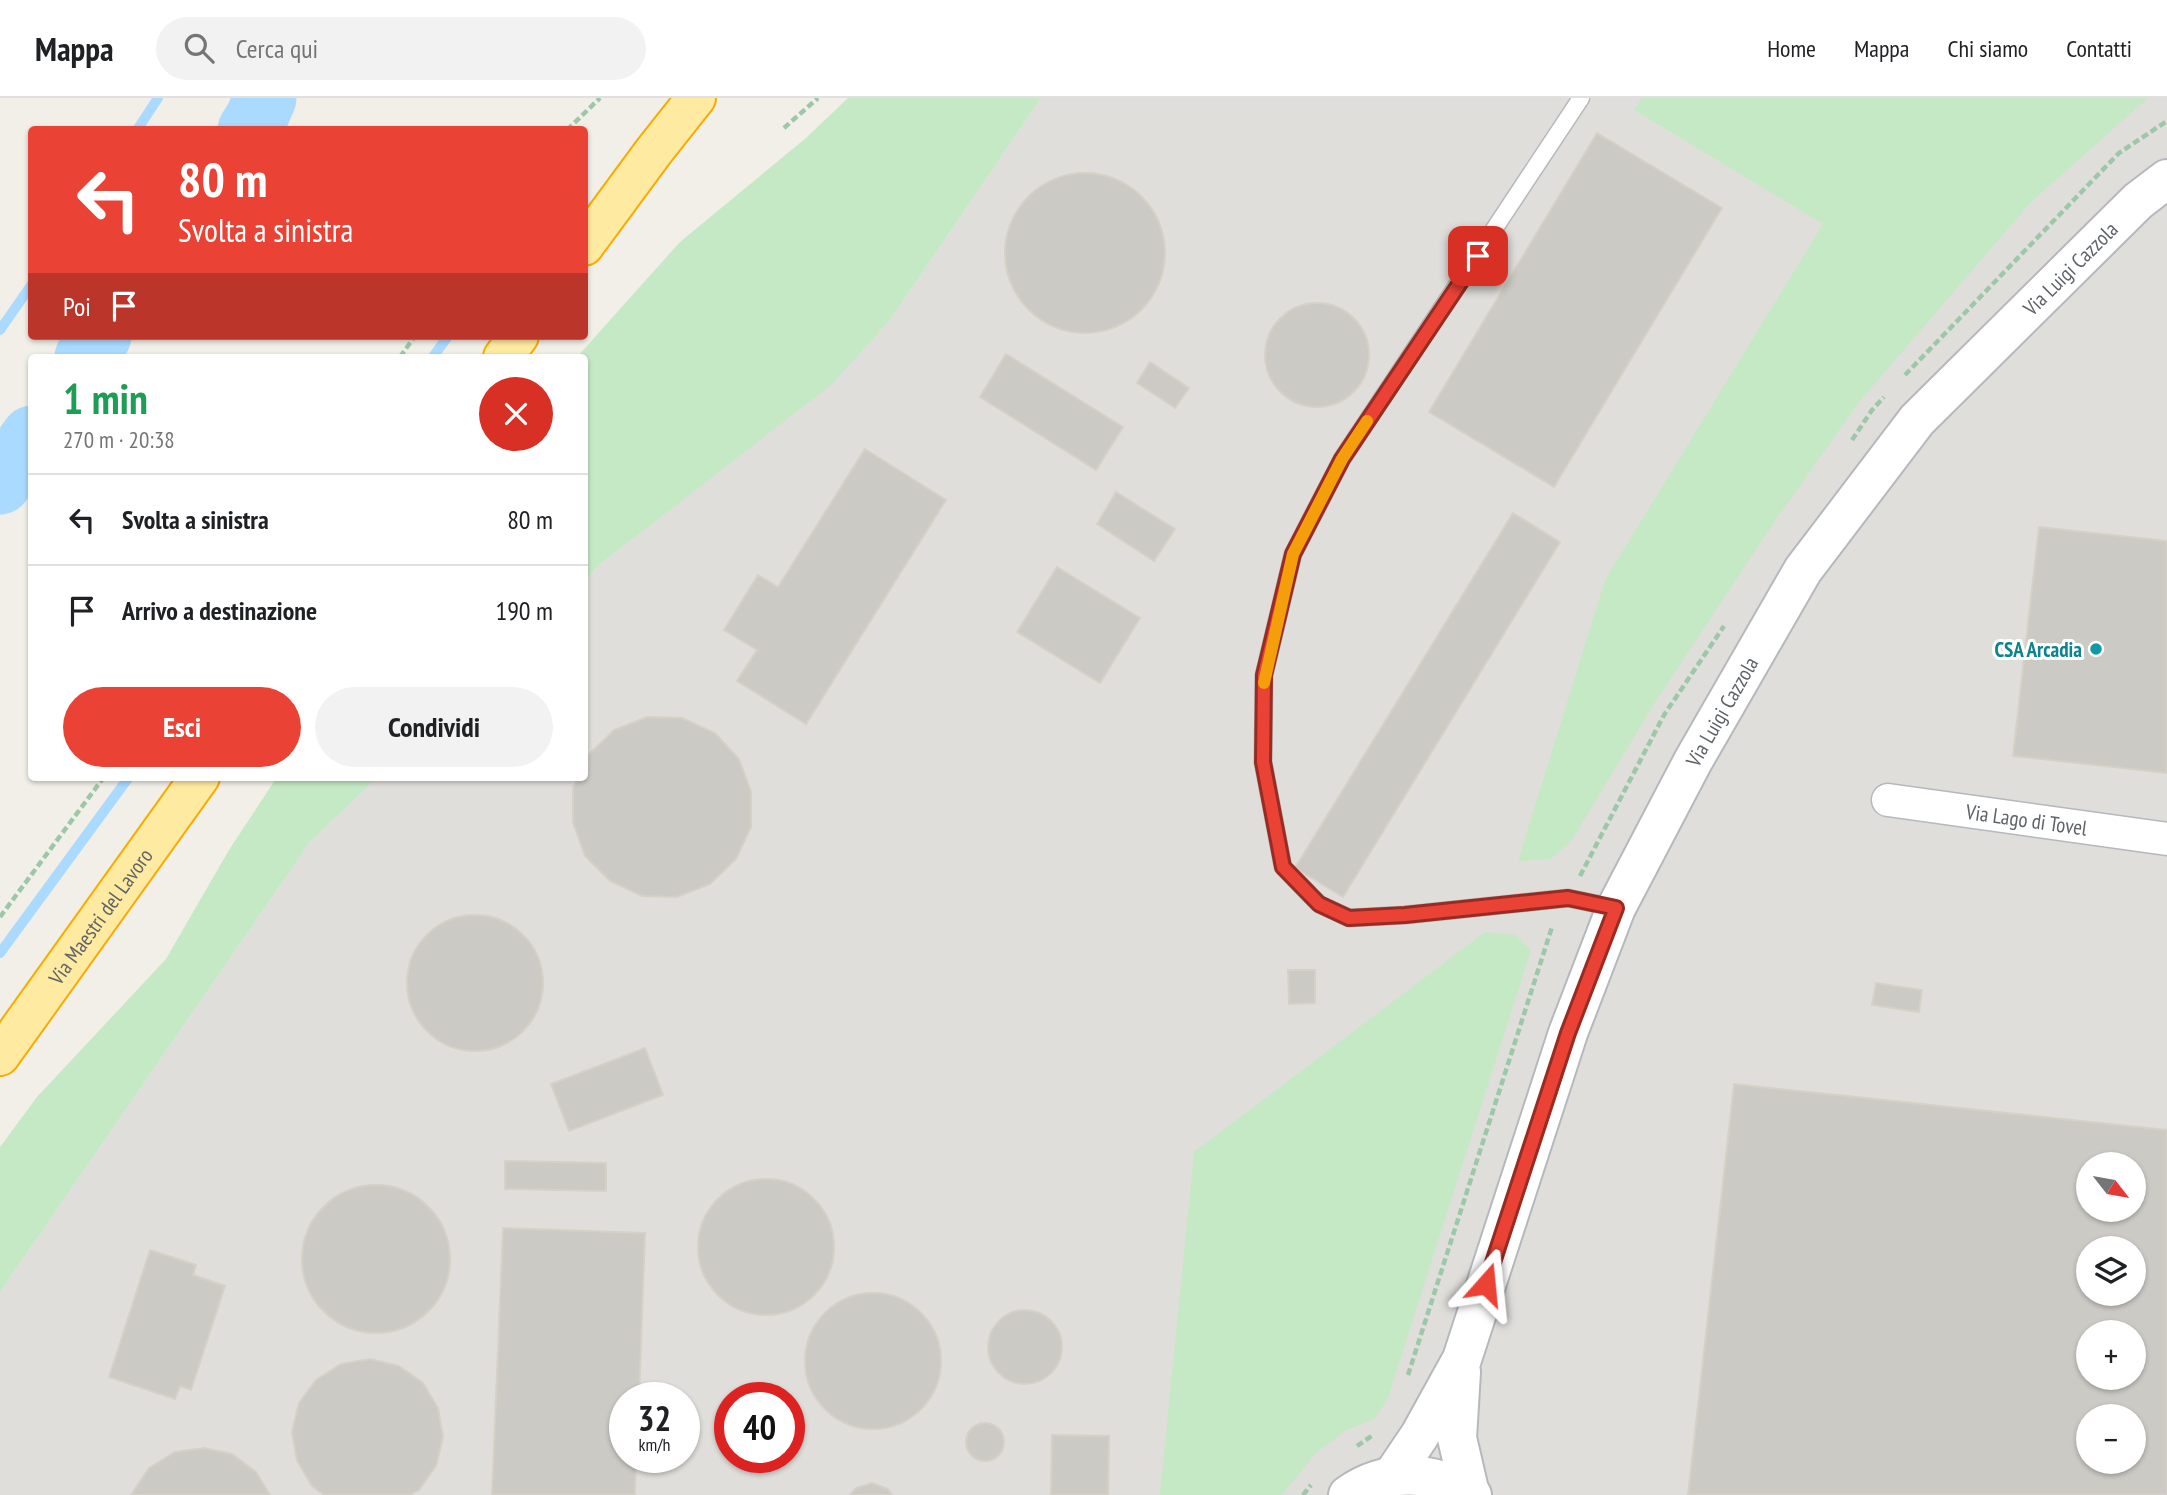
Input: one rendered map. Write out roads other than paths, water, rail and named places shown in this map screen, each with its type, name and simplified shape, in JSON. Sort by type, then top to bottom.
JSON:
[{"type":"highway","points":[[588,241],[696,98]]},
{"type":"highway","points":[[505,354],[516,340]]},
{"type":"highway","name":"Via Maestri del Lavoro","points":[[0,1056],[197,781]]},
{"type":"street","name":"Via Luigi Cazzola","points":[[1393,1475],[1420,1435],[1462,1360],[1568,1033],[1616,908],[1693,761],[1803,570],[1917,420],[2138,201],[2167,179]]},
{"type":"street","name":"Via Lago di Tovel","points":[[1888,800],[2167,839]]},
{"type":"street","name":"Via Luigi Cazzola","points":[[1462,1360],[1457,1437],[1471,1494]]},
{"type":"street","name":"Via Luigi Cazzola","points":[[1348,1495],[1361,1486],[1393,1475],[1420,1474],[1447,1481],[1471,1494]]},
{"type":"lane","points":[[1581,98],[1342,459],[1293,554],[1264,675],[1263,762],[1283,867],[1319,904],[1349,918],[1405,915],[1568,898],[1616,908]]},
{"type":"waterway","points":[[140,126],[158,98]]},
{"type":"waterway","points":[[252,126],[265,98]]},
{"type":"waterway","points":[[0,330],[28,290]]},
{"type":"waterway","points":[[88,354],[97,340]]},
{"type":"waterway","points":[[435,354],[445,340]]},
{"type":"waterway","points":[[0,483],[28,443]]},
{"type":"waterway","points":[[0,953],[126,781]]},
{"type":"place","name":"CSA Arcadia","points":[[2096,649]]}]
